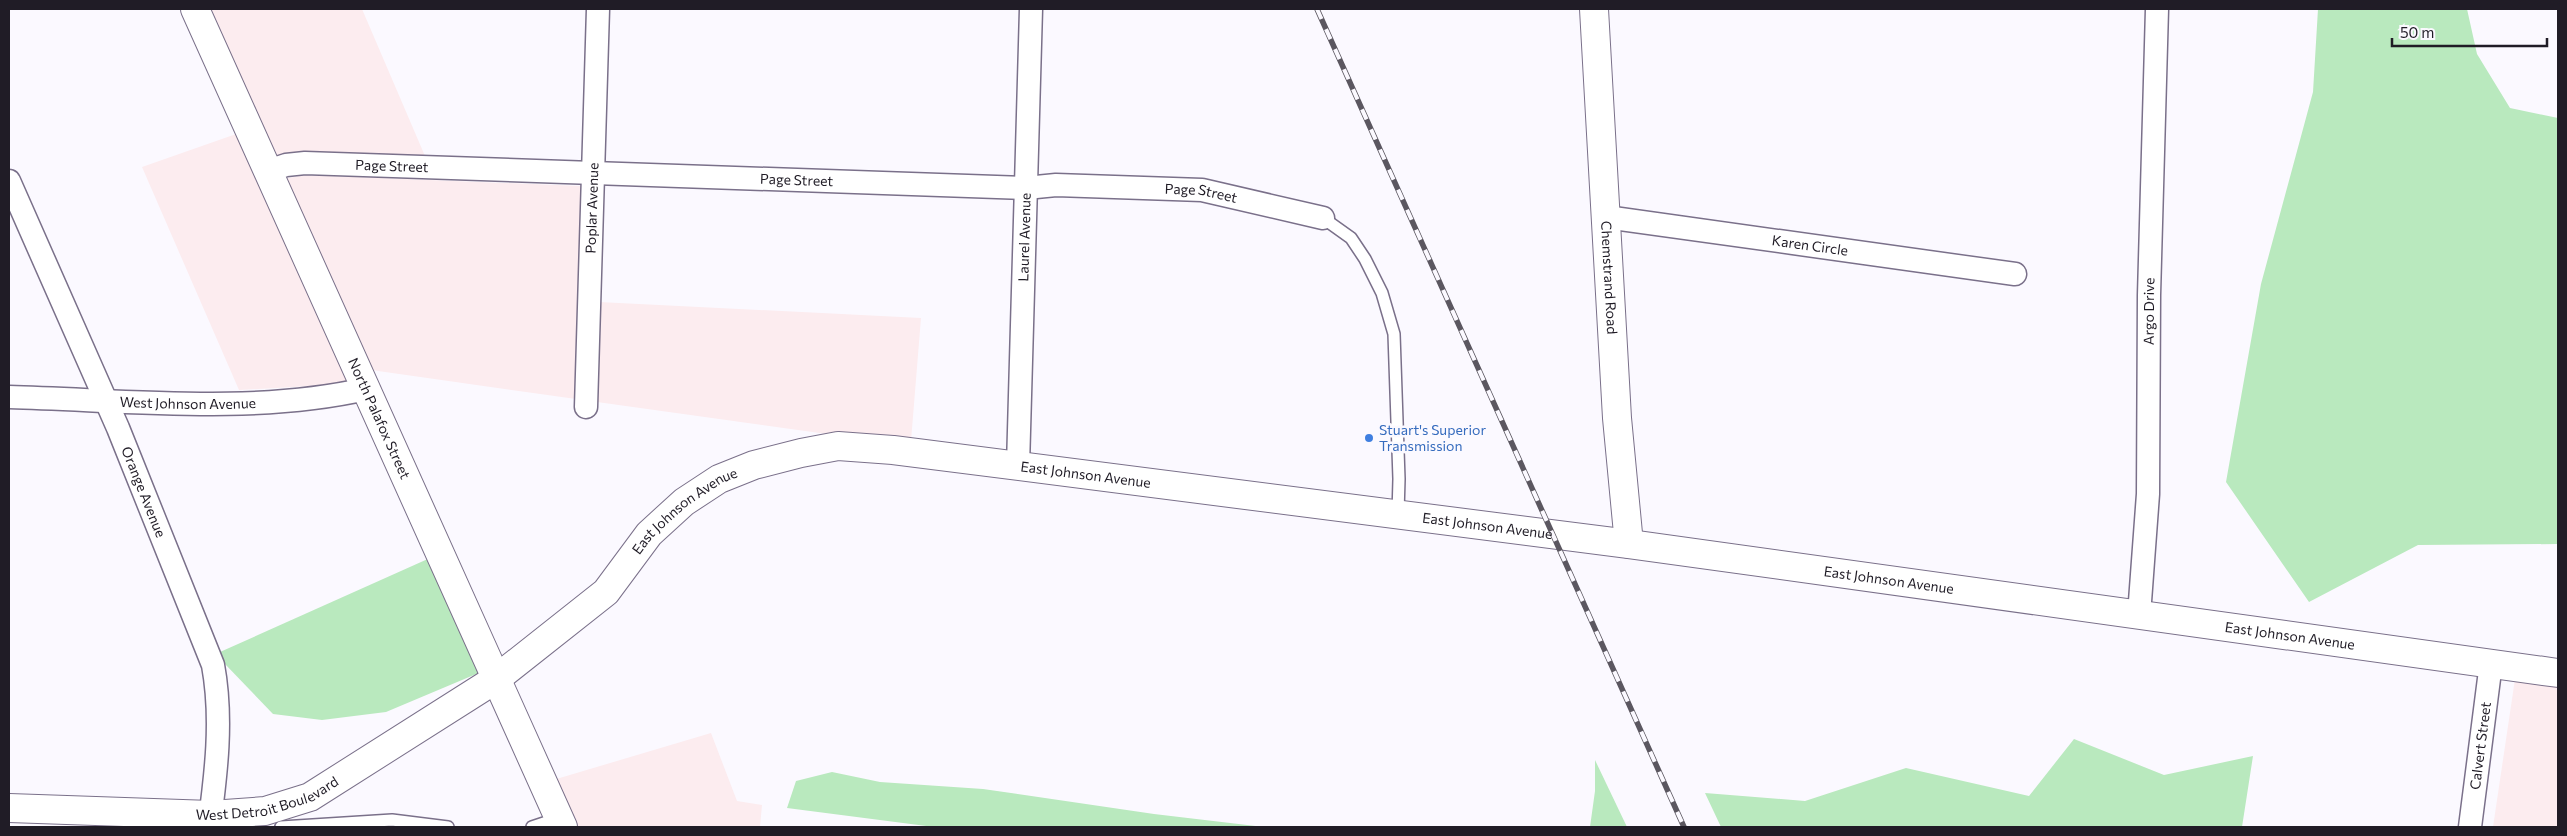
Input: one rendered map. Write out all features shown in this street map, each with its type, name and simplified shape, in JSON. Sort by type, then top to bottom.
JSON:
[{"type":"main road","name":"North Palafox Street","points":[[195,9],[561,823]]},
{"type":"main road","name":"Chemstrand Road","points":[[1594,9],[1617,418],[1629,544]]},
{"type":"main road","name":"East Johnson Avenue","points":[[496,679],[606,592],[649,534],[684,502],[719,479],[754,464],[801,452],[838,446],[881,449],[1398,514],[1553,536],[1629,544],[2558,672]]},
{"type":"main road","name":"West Detroit Boulevard","points":[[9,808],[210,821],[273,822],[496,679]]},
{"type":"street","name":"Poplar Avenue","points":[[586,407],[598,9]]},
{"type":"street","name":"Laurel Avenue","points":[[1018,466],[1031,9]]},
{"type":"street","name":"Argo Drive","points":[[2139,615],[2148,494],[2150,266],[2157,9]]},
{"type":"street","name":"Page Street","points":[[268,172],[286,165],[305,163],[1026,188],[1056,184],[1202,190],[1323,218]]},
{"type":"street","name":"Orange Avenue","points":[[9,182],[105,400],[213,665],[218,691],[217,780],[210,821]]},
{"type":"street","name":"Karen Circle","points":[[1606,217],[2015,274]]},
{"type":"street","name":"West Johnson Avenue","points":[[9,397],[177,403],[265,402],[330,397],[366,390]]},
{"type":"street","name":"Calvert Street","points":[[2470,827],[2491,663]]},
{"type":"lane","points":[[1323,218],[1351,238],[1365,259],[1382,293],[1394,334],[1400,479],[1398,514]]},
{"type":"lane","points":[[273,822],[392,820],[448,827]]},
{"type":"lane","points":[[532,827],[561,823]]},
{"type":"shaded area","points":[[207,9],[362,9],[425,156],[305,151],[286,153],[273,157]]},
{"type":"shaded area","points":[[239,133],[350,381],[328,385],[239,390],[142,167]]},
{"type":"shaded area","points":[[305,175],[581,186],[576,399],[371,370],[283,179]]},
{"type":"shaded area","points":[[599,302],[921,318],[911,441],[834,435],[597,402]]},
{"type":"shaded area","points":[[2515,679],[2558,685],[2558,827],[2493,827]]},
{"type":"shaded area","points":[[711,733],[737,801],[762,805],[760,827],[574,827],[553,780]]},
{"type":"green space","points":[[2318,9],[2467,9],[2477,54],[2510,108],[2558,118],[2558,544],[2418,545],[2309,602],[2226,482],[2261,284],[2313,92]]},
{"type":"green space","points":[[430,558],[481,672],[386,712],[322,720],[273,714],[224,663],[220,652]]},
{"type":"green space","points":[[2074,739],[2164,775],[2253,756],[2242,827],[1721,827],[1705,793],[1805,801],[1906,768],[2029,796]]},
{"type":"green space","points":[[1595,760],[1627,827],[1590,827],[1595,791]]},
{"type":"green space","points":[[832,772],[880,782],[983,789],[1154,814],[1264,827],[934,827],[787,808],[796,781]]},
{"type":"railway","points":[[1317,9],[1684,827]]},
{"type":"place","name":"Stuart's Superior Transmission","points":[[1369,438]]}]
